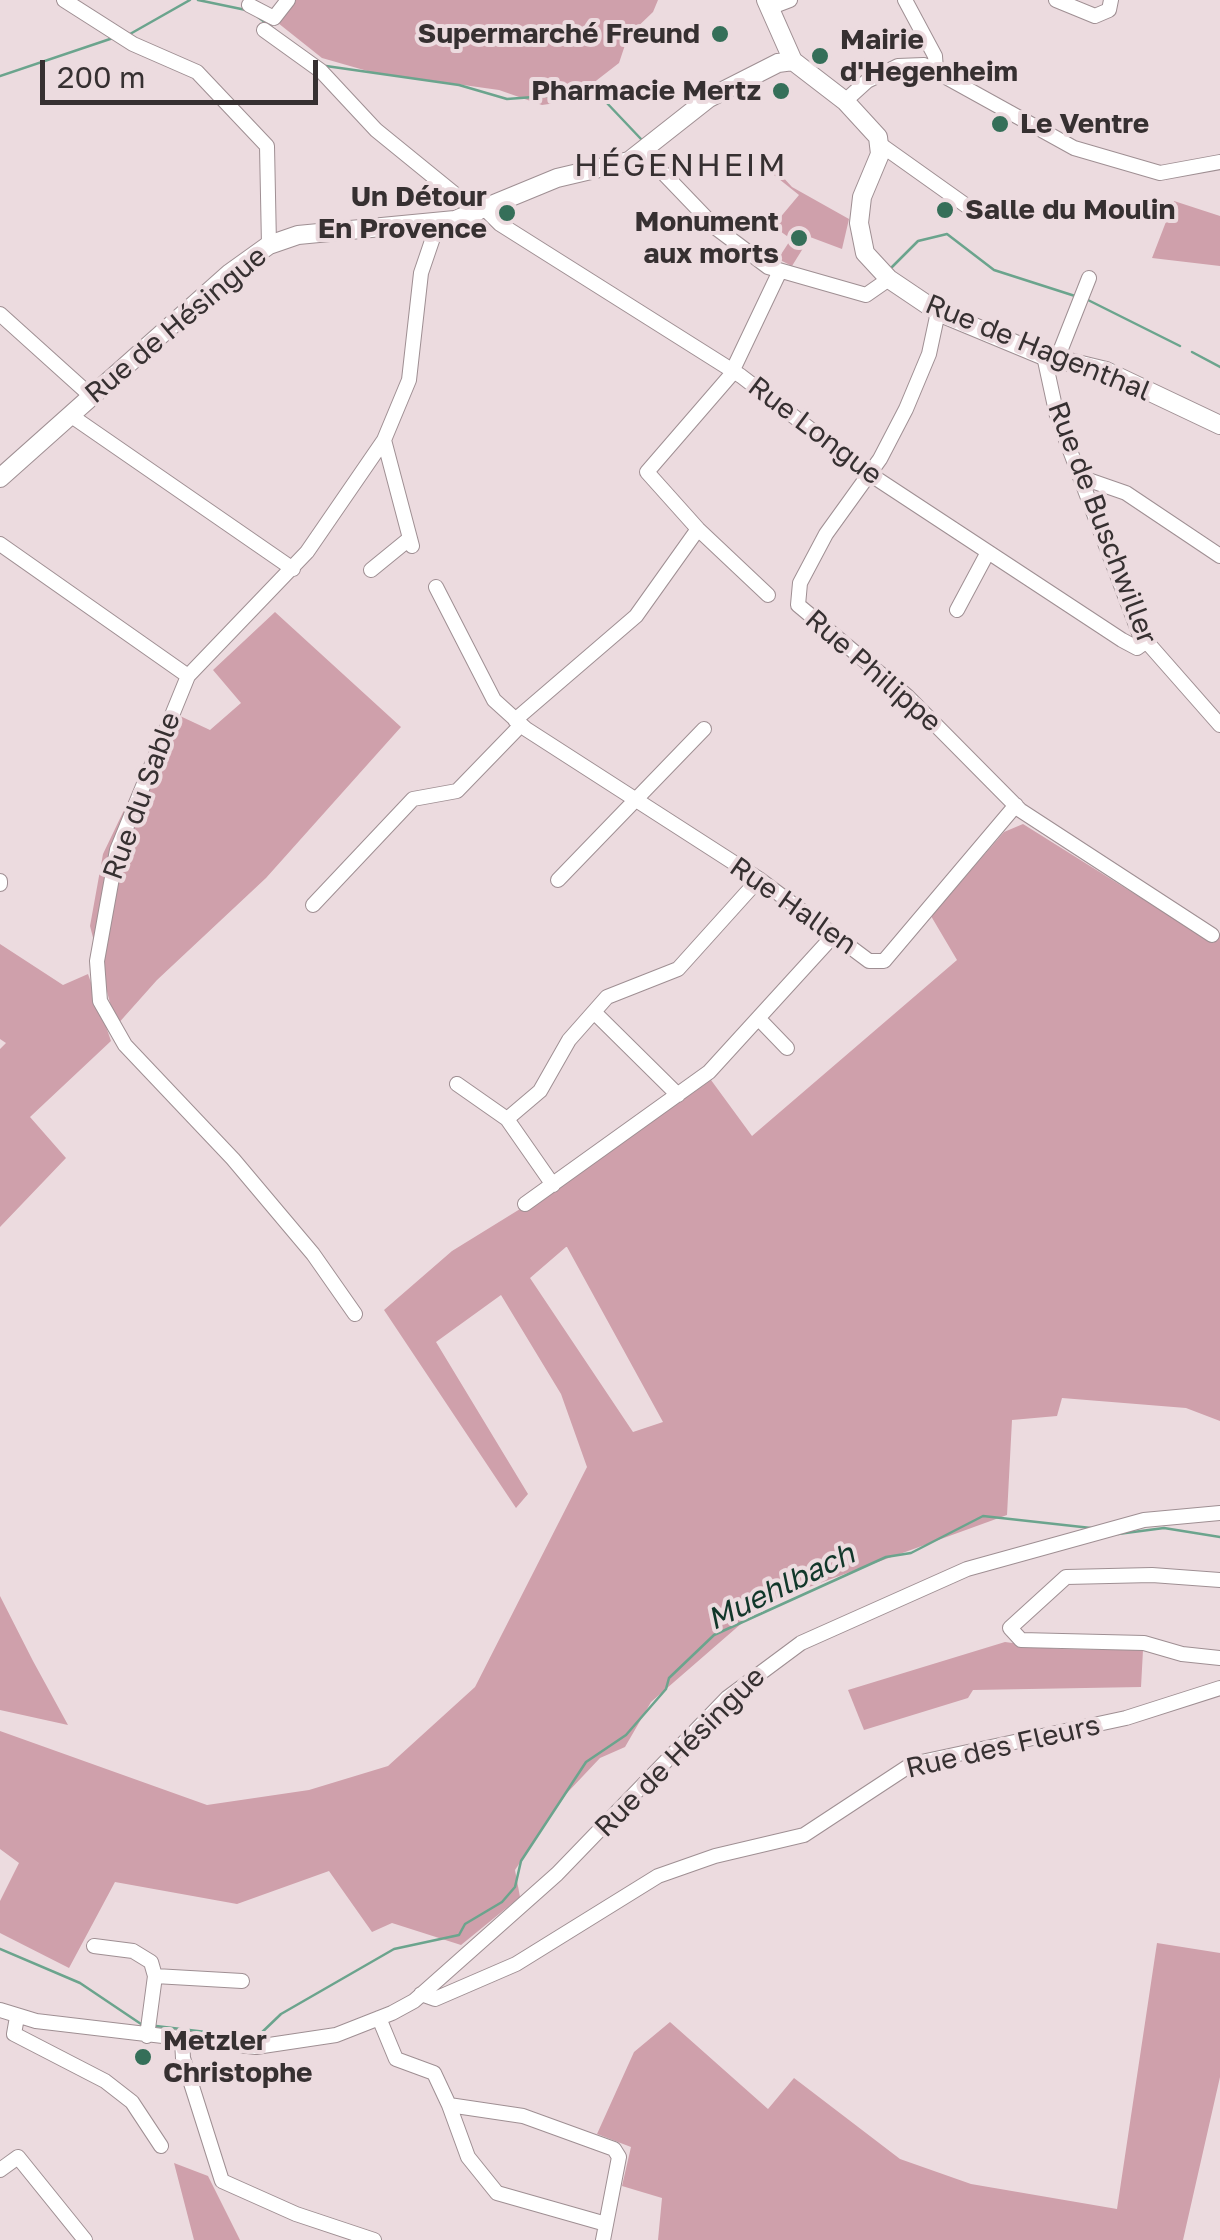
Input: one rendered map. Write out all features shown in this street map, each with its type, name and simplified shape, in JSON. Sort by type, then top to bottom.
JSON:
[{"type":"main road","points":[[768,4],[794,60],[845,101],[873,129],[881,144]]},
{"type":"main road","name":"Rue de Hésingue","points":[[0,478],[230,272],[270,245],[298,236],[438,223],[482,212],[557,178],[611,167],[643,152],[698,105],[778,63],[794,60]]},
{"type":"main road","name":"Rue de Hagenthal","points":[[881,144],[862,197],[858,223],[866,253],[889,279],[938,312],[1050,357],[1106,372],[1220,425]]},
{"type":"street","points":[[64,0],[133,44],[196,72],[267,146],[270,245]]},
{"type":"street","points":[[249,5],[274,18],[288,0]]},
{"type":"street","points":[[768,4],[790,0]]},
{"type":"street","points":[[905,0],[935,56],[936,69]]},
{"type":"street","points":[[1056,0],[1096,16],[1109,10],[1111,0]]},
{"type":"street","name":"Rue Longue","points":[[264,30],[322,71],[376,130],[482,212],[733,371],[868,473],[1122,640],[1138,648],[1144,643]]},
{"type":"street","points":[[845,101],[866,81],[898,66],[936,69],[1074,148],[1160,173],[1220,162]]},
{"type":"street","points":[[881,144],[971,209]]},
{"type":"street","points":[[643,152],[716,228],[779,273],[866,295],[889,279]]},
{"type":"street","name":"Rue du Sable","points":[[356,1314],[314,1254],[233,1159],[125,1045],[100,1000],[99,947],[117,850],[188,676],[292,569],[384,440],[409,380],[421,273],[438,223]]},
{"type":"street","points":[[768,595],[698,530],[647,472],[733,371],[779,273]]},
{"type":"street","points":[[1050,357],[1089,278]]},
{"type":"street","name":"Rue Philippe","points":[[938,312],[920,378],[880,459],[826,534],[800,583],[798,606],[907,696],[1016,805],[1212,934]]},
{"type":"street","points":[[0,314],[91,396]]},
{"type":"street","name":"Rue de Buschwiller","points":[[1050,357],[1057,416],[1144,643],[1220,725]]},
{"type":"street","points":[[70,415],[292,569]]},
{"type":"street","points":[[371,570],[411,543],[384,440]]},
{"type":"street","points":[[1080,476],[1126,493],[1220,556]]},
{"type":"street","points":[[314,905],[414,798],[457,791],[518,722],[636,616],[698,530]]},
{"type":"street","points":[[0,544],[188,676]]},
{"type":"street","points":[[957,610],[988,552]]},
{"type":"street","name":"Rue Hallen","points":[[436,587],[494,700],[518,722],[554,750],[635,796],[759,879],[870,961],[884,961],[1016,805]]},
{"type":"street","points":[[558,880],[635,796],[704,729]]},
{"type":"street","points":[[507,1119],[540,1091],[568,1040],[607,997],[678,969],[759,879]]},
{"type":"street","points":[[525,1204],[710,1072],[834,935]]},
{"type":"street","points":[[594,1012],[678,1095]]},
{"type":"street","points":[[759,1019],[787,1048]]},
{"type":"street","points":[[457,1084],[507,1119],[553,1185]]},
{"type":"street","name":"Rue de Hésingue","points":[[420,1994],[557,1874],[727,1698],[791,1649],[942,1578],[1112,1528],[1158,1518],[1220,1513]]},
{"type":"street","points":[[1220,1580],[1066,1577],[1010,1628],[1021,1640],[1144,1643],[1220,1658]]},
{"type":"street","name":"Rue des Fleurs","points":[[420,1994],[435,1999],[516,1964],[658,1876],[810,1832],[884,1779],[912,1764],[1126,1718],[1220,1688]]},
{"type":"street","points":[[94,1946],[133,1951],[152,1962],[147,2036]]},
{"type":"street","points":[[154,1976],[242,1981]]},
{"type":"street","points":[[0,2010],[147,2036],[256,2047],[336,2036],[406,2006],[420,1994]]},
{"type":"street","points":[[17,2016],[14,2034],[105,2081],[132,2102],[160,2146]]},
{"type":"street","points":[[379,2018],[396,2060],[434,2073],[468,2157],[497,2193],[606,2224]]},
{"type":"street","points":[[182,2040],[182,2058],[222,2180],[296,2214],[374,2240]]},
{"type":"street","points":[[449,2105],[523,2116],[614,2148],[619,2157],[603,2240]]},
{"type":"street","points":[[0,2170],[18,2156],[85,2240]]},
{"type":"shaded area","points":[[293,0],[658,0],[653,12],[628,36],[619,63],[570,101],[542,105],[499,90],[371,72],[322,58],[278,23]]},
{"type":"shaded area","points":[[768,161],[792,187],[849,219],[842,249],[810,237],[792,266],[778,259],[791,239],[773,226],[799,195],[769,171]]},
{"type":"shaded area","points":[[1174,201],[1220,216],[1220,266],[1152,258]]},
{"type":"shaded area","points":[[275,612],[401,727],[266,878],[157,980],[116,1026],[90,926],[103,854],[136,785],[180,716],[210,730],[241,703],[213,670]]},
{"type":"shaded area","points":[[1023,824],[1213,943],[1220,935],[1220,1421],[1186,1408],[1062,1398],[1057,1416],[1012,1420],[1007,1515],[765,1603],[651,1702],[625,1747],[600,1758],[566,1794],[515,1870],[520,1897],[461,1945],[392,1923],[372,1932],[329,1871],[237,1904],[115,1882],[69,1968],[0,1933],[0,1901],[19,1863],[0,1849],[0,1731],[207,1805],[309,1790],[388,1766],[475,1687],[587,1467],[561,1394],[501,1295],[436,1342],[528,1494],[516,1508],[384,1310],[452,1251],[580,1172],[711,1080],[752,1136],[957,960],[931,916],[1004,832]],"holes":[[[567,1247],[663,1422],[633,1432],[530,1278]]]},
{"type":"shaded area","points":[[0,944],[63,985],[88,974],[111,1041],[30,1117],[66,1158],[0,1227],[0,1049],[6,1043],[0,1039]]},
{"type":"shaded area","points":[[0,1596],[33,1661],[68,1725],[0,1710]]},
{"type":"shaded area","points":[[1005,1642],[1058,1649],[1143,1650],[1141,1687],[973,1690],[968,1698],[864,1730],[848,1690]]},
{"type":"shaded area","points":[[1157,1943],[1220,1953],[1220,2077],[1183,2240],[658,2240],[662,2198],[622,2186],[631,2147],[597,2134],[634,2052],[670,2022],[768,2109],[794,2078],[900,2159],[971,2184],[1117,2209]]},
{"type":"shaded area","points":[[174,2163],[208,2176],[240,2240],[194,2240]]},
{"type":"waterway","points":[[130,34],[190,0]]},
{"type":"waterway","points":[[198,0],[246,10]]},
{"type":"waterway","points":[[258,17],[275,30]]},
{"type":"waterway","points":[[0,76],[113,38]]},
{"type":"waterway","points":[[326,66],[459,85],[507,99],[587,93],[605,101],[641,139]]},
{"type":"waterway","points":[[892,267],[918,241],[947,234],[994,270],[1075,296]]},
{"type":"waterway","points":[[1088,300],[1180,346]]},
{"type":"waterway","points":[[1192,352],[1220,367]]},
{"type":"waterway","name":"Muehlbach","points":[[156,2026],[256,2038],[281,2014],[394,1949],[459,1935],[465,1924],[502,1902],[515,1887],[521,1861],[586,1762],[626,1735],[666,1689],[669,1678],[714,1635],[886,1557],[911,1553],[983,1516],[1091,1528]]},
{"type":"waterway","name":"Muehlbach","points":[[1118,1534],[1164,1528],[1220,1537]]},
{"type":"waterway","points":[[0,1949],[80,1983],[141,2024]]},
{"type":"place","name":"Supermarché Freund","points":[[720,34]]},
{"type":"place","name":"Mairie d'Hegenheim","points":[[820,56]]},
{"type":"place","name":"Pharmacie Mertz","points":[[781,91]]},
{"type":"place","name":"Le Ventre","points":[[1000,124]]},
{"type":"place","name":"Salle du Moulin","points":[[945,210]]},
{"type":"place","name":"Un Détour En Provence","points":[[507,213]]},
{"type":"place","name":"Monument aux morts","points":[[799,238]]},
{"type":"place","name":"Metzler Christophe","points":[[143,2057]]},
{"type":"district","name":"HÉGENHEIM","points":[[681,166]]}]
